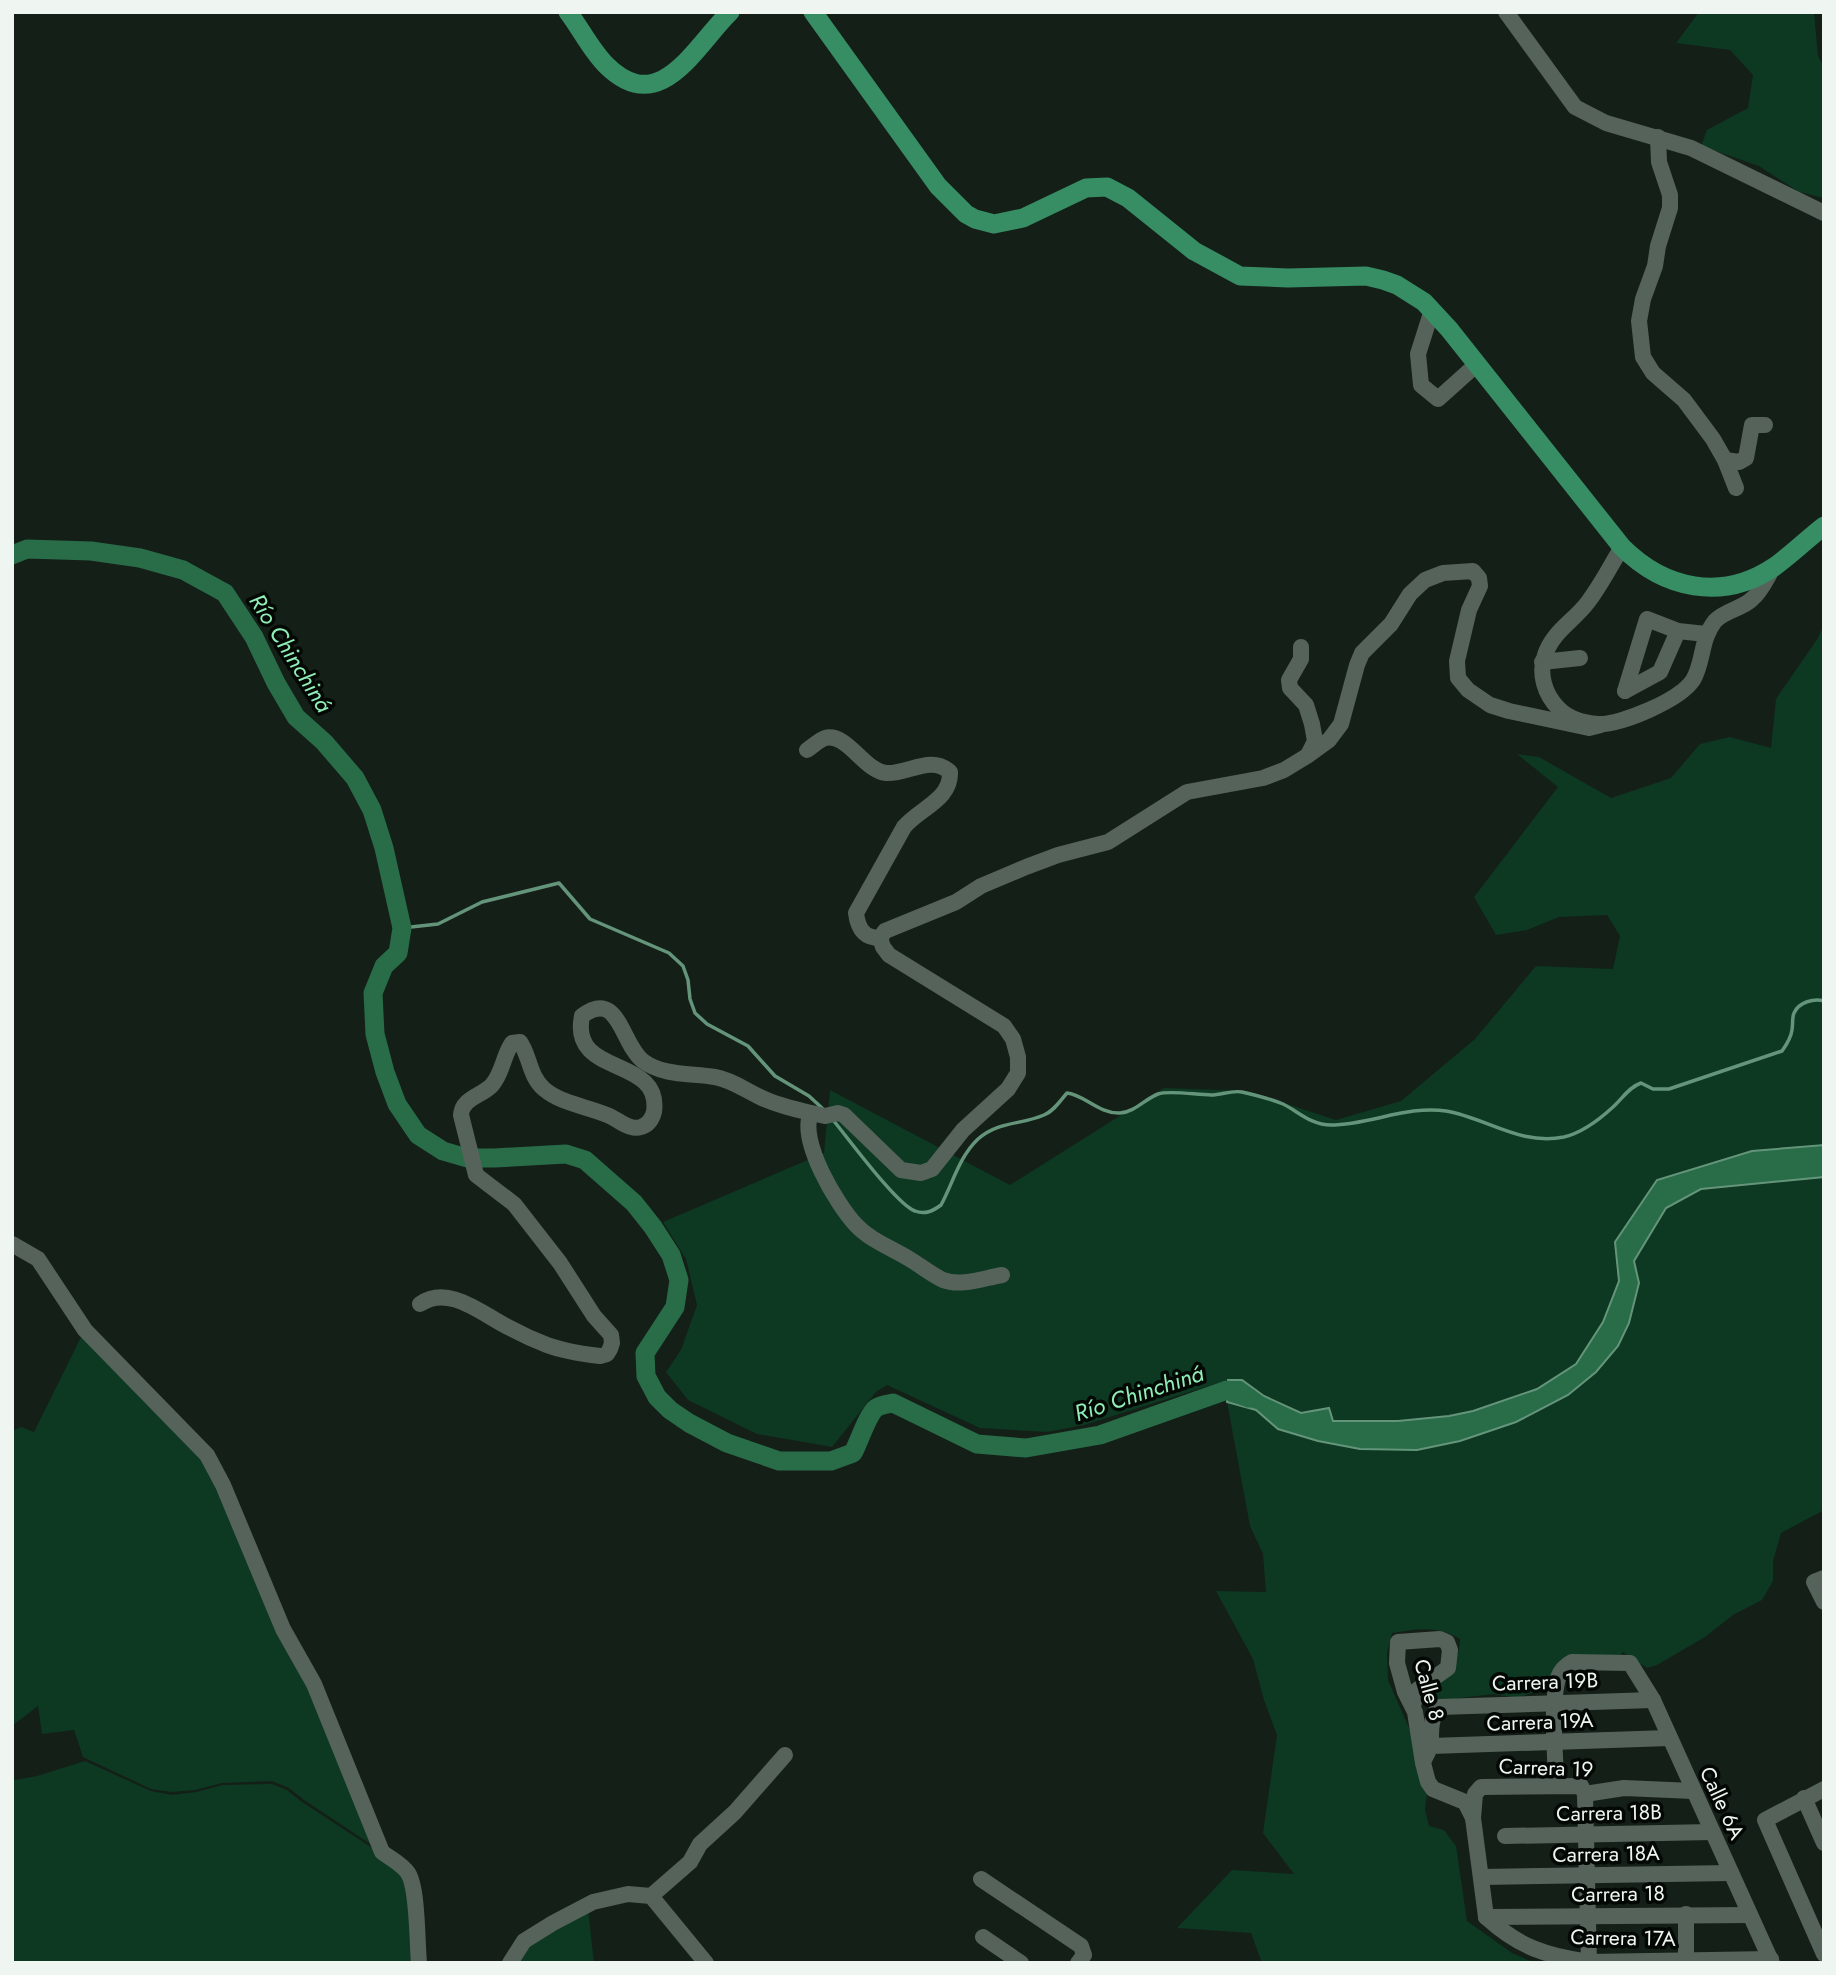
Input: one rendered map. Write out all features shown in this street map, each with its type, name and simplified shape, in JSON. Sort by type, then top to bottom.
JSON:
[{"type":"main road","points":[[568,12],[608,67],[626,79],[654,84],[673,75],[730,12]]},
{"type":"main road","points":[[813,12],[937,186],[956,206],[975,219],[994,224],[1013,221],[1086,188],[1107,187],[1128,198],[1194,251],[1240,276],[1366,276],[1397,285],[1412,294],[1432,310],[1622,547],[1647,570],[1690,585],[1724,587],[1748,580],[1774,566],[1824,526]]},
{"type":"street","points":[[1506,12],[1575,107],[1606,123],[1691,148],[1824,213]]},
{"type":"street","points":[[1658,137],[1659,162],[1670,195],[1670,208],[1658,246],[1655,266],[1643,299],[1639,335],[1643,357],[1653,373],[1684,400],[1725,460],[1736,488]]},
{"type":"street","points":[[1432,310],[1418,354],[1421,385],[1438,399],[1477,364]]},
{"type":"street","points":[[1725,460],[1739,462],[1746,458],[1752,425],[1765,425]]},
{"type":"street","points":[[1601,724],[1573,719],[1556,706],[1545,688],[1542,662],[1553,638],[1587,603],[1622,547]]},
{"type":"street","points":[[807,750],[824,738],[834,738],[842,741],[880,772],[887,774],[934,765],[944,766],[950,772],[950,783],[946,792],[913,816],[904,827],[856,913],[857,923],[863,932],[870,938],[880,938],[886,931],[956,902],[981,886],[1058,855],[1108,842],[1187,792],[1263,778],[1284,770],[1307,756],[1329,740],[1341,724],[1357,665],[1363,653],[1391,624],[1410,594],[1425,580],[1443,573],[1461,571],[1473,572],[1479,578],[1480,586],[1469,610],[1457,661],[1458,678],[1468,690],[1490,705],[1509,711],[1589,728],[1656,707],[1685,689],[1694,679],[1706,634],[1718,618],[1752,600],[1774,566]]},
{"type":"street","points":[[1678,631],[1706,634]]},
{"type":"street","points":[[1301,647],[1301,659],[1289,680],[1290,688],[1306,705],[1312,724],[1315,741],[1307,756]]},
{"type":"street","points":[[1542,662],[1580,658]]},
{"type":"street","points":[[420,1304],[430,1297],[442,1296],[468,1305],[506,1327],[551,1347],[600,1356],[611,1349],[611,1335],[594,1316],[560,1263],[514,1204],[476,1175],[462,1106],[466,1101],[484,1093],[495,1082],[503,1067],[507,1049],[512,1043],[520,1042],[526,1050],[535,1078],[543,1088],[563,1100],[611,1116],[633,1128],[644,1127],[651,1120],[654,1110],[649,1087],[642,1078],[601,1060],[583,1041],[579,1028],[582,1016],[590,1010],[607,1009],[616,1016],[634,1053],[654,1068],[716,1077],[733,1082],[779,1105],[825,1116],[838,1114],[901,1170],[921,1173],[932,1169],[963,1130],[1008,1089],[1018,1073],[1018,1057],[1013,1039],[1004,1026],[889,955],[880,938]]},
{"type":"street","points":[[811,1113],[808,1121],[809,1132],[822,1172],[857,1226],[879,1243],[942,1280],[957,1283],[1002,1275]]},
{"type":"street","points":[[12,1244],[38,1259],[85,1330],[207,1455],[223,1485],[283,1629],[314,1684],[382,1852],[411,1876],[419,1963]]},
{"type":"street","points":[[1819,1580],[1824,1602]]},
{"type":"street","name":"Calle 8","points":[[1413,1706],[1417,1690],[1448,1668],[1450,1650],[1447,1642],[1440,1639],[1398,1642],[1397,1663],[1405,1692],[1413,1706],[1428,1782],[1433,1789],[1465,1802],[1473,1818]]},
{"type":"street","name":"Calle 6A","points":[[1556,1702],[1558,1676],[1566,1665],[1572,1662],[1630,1663],[1653,1700],[1772,1961]]},
{"type":"street","name":"Carrera 19B","points":[[1431,1746],[1430,1728],[1433,1715],[1439,1707],[1653,1700]]},
{"type":"street","points":[[1556,1702],[1556,1786]]},
{"type":"street","name":"Carrera 19A","points":[[1431,1746],[1669,1738]]},
{"type":"street","points":[[1423,1763],[1431,1746]]},
{"type":"street","points":[[651,1896],[690,1862],[700,1844],[735,1812],[785,1755]]},
{"type":"street","name":"Carrera 19","points":[[1473,1818],[1475,1794],[1481,1787],[1581,1786],[1585,1794],[1624,1788],[1693,1791]]},
{"type":"street","points":[[1820,1963],[1824,1954],[1765,1820],[1824,1789]]},
{"type":"street","points":[[1585,1794],[1589,1963]]},
{"type":"street","points":[[1804,1798],[1824,1843]]},
{"type":"street","points":[[1473,1818],[1486,1917]]},
{"type":"street","name":"Carrera 18B","points":[[1505,1836],[1712,1832]]},
{"type":"street","name":"Carrera 18A","points":[[1481,1877],[1731,1873]]},
{"type":"street","points":[[981,1879],[1081,1946],[1084,1955],[1078,1963]]},
{"type":"street","points":[[510,1963],[524,1941],[553,1923],[593,1902],[628,1894],[651,1896],[706,1963]]},
{"type":"street","points":[[1686,1914],[1686,1961]]},
{"type":"street","name":"Carrera 18","points":[[1486,1917],[1750,1914]]},
{"type":"street","name":"Carrera 17A","points":[[1486,1917],[1506,1935],[1533,1950],[1589,1963],[1772,1961]]},
{"type":"street","points":[[983,1937],[1021,1963]]},
{"type":"shaded area","points":[[1699,12],[1814,12],[1818,56],[1824,67],[1824,198],[1799,192],[1759,166],[1701,146],[1707,130],[1748,108],[1753,75],[1730,50],[1676,43]]},
{"type":"shaded area","points":[[1824,624],[1824,1145],[1752,1151],[1657,1180],[1615,1242],[1619,1281],[1603,1322],[1576,1364],[1537,1389],[1473,1411],[1449,1416],[1398,1421],[1333,1421],[1329,1408],[1303,1413],[1290,1410],[1256,1389],[1238,1381],[1228,1380],[1084,1425],[1047,1432],[980,1428],[887,1385],[876,1392],[832,1447],[757,1434],[688,1400],[666,1372],[681,1350],[697,1305],[686,1259],[663,1222],[824,1153],[830,1090],[1010,1185],[1164,1088],[1247,1091],[1336,1120],[1401,1101],[1475,1039],[1536,966],[1613,969],[1620,936],[1607,915],[1559,917],[1527,930],[1496,935],[1474,897],[1558,787],[1517,754],[1539,757],[1611,798],[1671,778],[1700,744],[1730,737],[1771,748],[1776,699],[1818,638]]},
{"type":"shaded area","points":[[1824,1145],[1824,1177],[1701,1189],[1666,1208],[1634,1261],[1639,1283],[1629,1323],[1618,1346],[1596,1372],[1568,1395],[1516,1422],[1460,1441],[1417,1450],[1360,1449],[1318,1441],[1278,1429],[1256,1410],[1227,1402],[1228,1380],[1242,1380],[1264,1396],[1301,1413],[1329,1408],[1333,1421],[1398,1421],[1473,1411],[1537,1389],[1576,1364],[1603,1322],[1619,1281],[1615,1242],[1657,1180],[1752,1151]]},
{"type":"shaded area","points":[[1824,1177],[1824,1510],[1781,1533],[1773,1561],[1773,1581],[1762,1600],[1733,1615],[1705,1637],[1657,1665],[1647,1668],[1623,1652],[1620,1656],[1558,1671],[1536,1691],[1519,1698],[1493,1694],[1429,1702],[1434,1688],[1455,1660],[1460,1639],[1435,1630],[1418,1629],[1392,1633],[1387,1653],[1388,1680],[1413,1737],[1427,1794],[1425,1809],[1429,1826],[1444,1830],[1456,1846],[1467,1921],[1512,1953],[1535,1963],[1262,1963],[1251,1933],[1177,1928],[1232,1870],[1294,1874],[1263,1833],[1277,1735],[1253,1659],[1216,1591],[1266,1592],[1263,1554],[1250,1526],[1227,1402],[1256,1410],[1278,1429],[1318,1441],[1417,1450],[1460,1441],[1516,1422],[1568,1395],[1639,1283],[1634,1261],[1666,1208],[1702,1189]]},
{"type":"shaded area","points":[[83,1333],[204,1458],[311,1686],[375,1847],[289,1788],[272,1781],[222,1783],[195,1790],[172,1792],[151,1789],[83,1757],[74,1730],[42,1734],[38,1706],[12,1726],[12,1431],[21,1427],[34,1432]]},
{"type":"shaded area","points":[[85,1761],[151,1791],[172,1795],[223,1785],[272,1784],[287,1790],[377,1851],[407,1878],[415,1963],[12,1963],[12,1774],[15,1780]]},
{"type":"shaded area","points":[[588,1909],[594,1963],[514,1963],[527,1944]]},
{"type":"waterway","name":"Río Chinchiná","points":[[12,555],[27,549],[91,551],[140,558],[183,570],[225,593],[254,637],[296,717],[324,742],[355,778],[372,810],[384,848],[402,928],[398,953],[384,966],[373,993],[375,1034],[397,1104],[418,1135],[443,1151],[467,1158],[566,1154],[585,1160],[634,1203],[671,1255],[679,1280],[675,1307],[645,1353],[646,1376],[657,1397],[689,1423],[727,1443],[779,1461],[831,1461],[853,1453],[873,1411],[893,1403],[977,1444],[1026,1448],[1100,1435],[1227,1390],[1249,1398]]},
{"type":"waterway","points":[[402,928],[438,924],[482,902],[559,883],[590,919],[669,953],[683,966],[695,1013],[707,1024],[748,1046],[775,1076],[809,1096],[822,1108]]},
{"type":"waterway","points":[[833,1120],[897,1197],[907,1206],[922,1213],[941,1205],[961,1162],[978,1139],[1002,1126],[1048,1113],[1067,1093],[1105,1110],[1120,1113],[1163,1093],[1211,1095],[1238,1092],[1278,1102],[1311,1120],[1331,1125],[1417,1111],[1446,1111],[1518,1135],[1548,1139],[1564,1137],[1596,1121],[1629,1090],[1641,1083],[1653,1089],[1669,1089],[1782,1051],[1791,1036],[1796,1009],[1807,1002],[1824,1001]]}]
